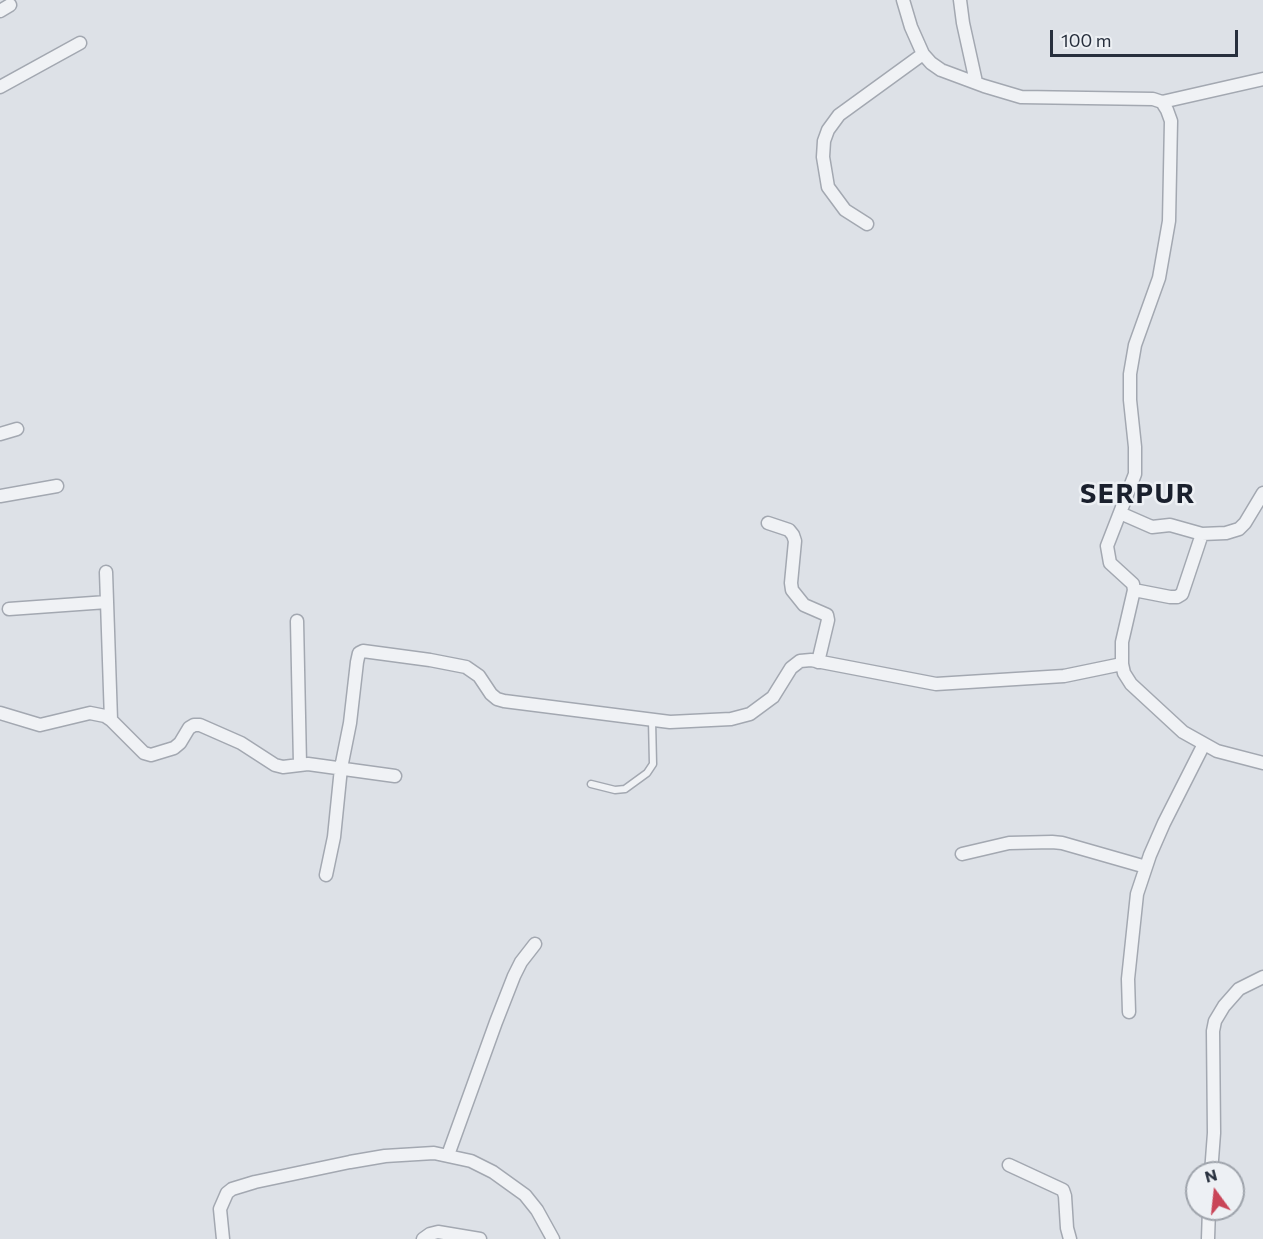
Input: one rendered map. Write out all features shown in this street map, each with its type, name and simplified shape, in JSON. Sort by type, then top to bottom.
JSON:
[{"type":"street","points":[[903,0],[911,27],[923,54],[931,63],[941,70],[1021,97],[1153,99],[1162,102],[1263,79]]},
{"type":"street","points":[[960,0],[976,82]]},
{"type":"street","points":[[0,87],[80,43]]},
{"type":"street","points":[[867,224],[845,210],[828,188],[823,158],[824,141],[828,130],[839,114],[923,54]]},
{"type":"street","points":[[1162,102],[1171,121],[1169,221],[1160,278],[1131,359],[1130,400],[1135,447],[1135,474],[1108,538],[1110,563],[1133,584],[1134,590],[1122,642],[1122,664],[1124,673],[1131,684],[1183,732],[1218,751],[1263,763]]},
{"type":"street","points":[[0,434],[17,429]]},
{"type":"street","points":[[0,496],[57,486]]},
{"type":"street","points":[[1120,513],[1152,527],[1170,525],[1202,534],[1226,533],[1239,529],[1263,493]]},
{"type":"street","points":[[768,523],[789,530],[793,535],[795,542],[792,590],[804,605],[827,615],[828,620],[818,662]]},
{"type":"street","points":[[1134,590],[1170,597],[1182,594],[1202,534]]},
{"type":"street","points":[[106,572],[111,720]]},
{"type":"street","points":[[9,609],[107,602]]},
{"type":"street","points":[[297,621],[300,764]]},
{"type":"street","points":[[326,875],[334,837],[341,768],[350,723],[357,662],[359,653],[363,651],[466,667],[479,675],[491,694],[504,701],[670,722],[704,722],[750,714],[773,697],[800,661],[818,662],[936,684],[1064,676],[1122,664]]},
{"type":"street","points":[[0,713],[40,725],[90,713],[105,716],[144,753],[151,755],[174,748],[189,728],[200,724],[241,743],[275,765],[283,767],[300,764],[395,776]]},
{"type":"street","points":[[1129,1012],[1128,979],[1134,903],[1164,823],[1204,744]]},
{"type":"street","points":[[962,854],[1009,843],[1052,842],[1146,867]]},
{"type":"street","points":[[448,1155],[514,975],[535,944]]},
{"type":"street","points":[[1212,1161],[1215,1021],[1239,989],[1263,977]]},
{"type":"street","points":[[223,1239],[220,1209],[227,1193],[232,1189],[255,1182],[385,1156],[434,1153],[471,1161],[493,1172],[525,1195],[537,1210],[553,1239]]},
{"type":"street","points":[[1009,1165],[1063,1190],[1066,1228],[1070,1239]]},
{"type":"street","points":[[1208,1239],[1209,1221]]},
{"type":"street","points":[[423,1239],[438,1232],[480,1239]]},
{"type":"lane","points":[[591,783],[625,789],[647,773],[653,764],[652,720]]},
{"type":"district","name":"SERPUR","points":[[1138,494]]}]
